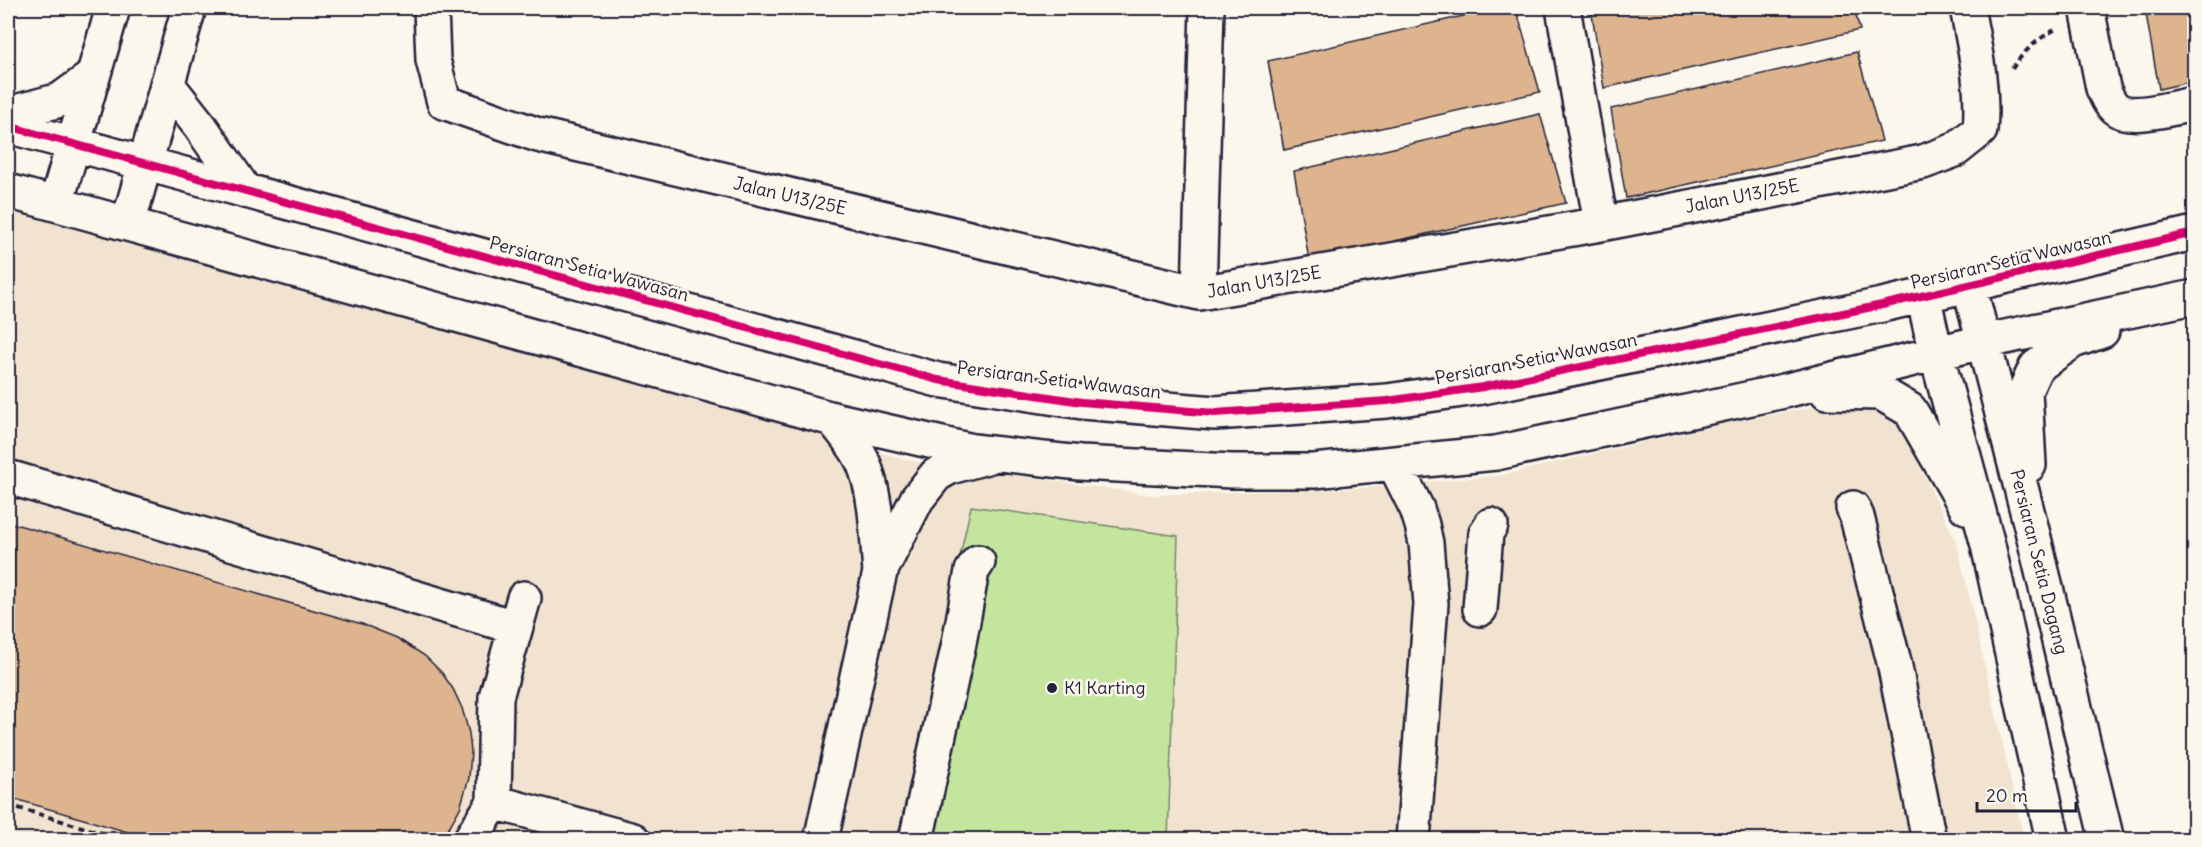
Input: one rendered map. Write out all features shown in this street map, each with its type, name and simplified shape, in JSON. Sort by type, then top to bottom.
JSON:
[{"type":"street","points":[[56,204],[113,8]]},
{"type":"street","points":[[128,224],[189,8]]},
{"type":"street","name":"Jalan U13/25E","points":[[431,8],[433,60],[444,102],[538,135],[1199,293],[1600,224],[1923,162],[1955,150],[1981,118]]},
{"type":"street","points":[[1199,293],[1207,8]]},
{"type":"street","points":[[1563,8],[1600,224]]},
{"type":"street","points":[[1967,8],[1981,85],[1981,118]]},
{"type":"street","points":[[2087,12],[2103,88],[2108,100],[2117,110],[2129,114],[2194,104]]},
{"type":"street","points":[[8,114],[60,100],[93,76]]},
{"type":"street","points":[[167,84],[245,191]]},
{"type":"street","name":"Persiaran Setia Wawasan","points":[[8,126],[938,380],[1082,402],[1215,413],[1387,400],[1483,387],[1923,295],[2194,233]]},
{"type":"street","points":[[8,191],[833,419],[973,451],[1080,463],[1232,471],[1314,471],[1496,453],[1784,391],[1982,342],[2194,298]]},
{"type":"street","name":"Persiaran Setia Dagang","points":[[1969,285],[2108,840]]},
{"type":"street","points":[[1923,295],[1936,353],[1988,545],[2052,840]]},
{"type":"street","points":[[2034,538],[2025,391],[2036,367],[2073,341],[2194,298]]},
{"type":"street","points":[[1784,391],[1881,393],[1910,410],[1988,545]]},
{"type":"street","points":[[833,419],[850,441],[866,468],[875,509],[880,572]]},
{"type":"street","points":[[821,840],[880,572],[916,499],[936,475],[950,468],[998,453]]},
{"type":"street","points":[[1394,463],[1417,509],[1422,525],[1426,543],[1431,604],[1413,840]]},
{"type":"street","points":[[8,477],[520,613],[496,697],[494,802],[470,840]]},
{"type":"street","points":[[1853,508],[1894,662],[1929,840]]},
{"type":"street","points":[[1480,609],[1486,533],[1491,525]]},
{"type":"street","points":[[916,840],[959,643],[972,571],[978,562]]},
{"type":"street","points":[[494,802],[633,840]]},
{"type":"path","points":[[1981,118],[2016,62],[2047,34],[2087,12]]},
{"type":"path","points":[[8,805],[126,840]]},
{"type":"shaded area","points":[[8,211],[110,237],[908,460],[1152,495],[1365,488],[1503,475],[1721,424],[1813,407],[1880,409],[1897,420],[1957,543],[2024,839],[8,839]]},
{"type":"green space","name":"K1 Karting","points":[[971,506],[1178,536],[1168,839],[897,840]]},
{"type":"building","points":[[1498,8],[1516,8],[1540,92],[1284,150],[1268,61]]},
{"type":"building","points":[[1591,8],[1854,8],[1860,30],[1604,88]]},
{"type":"building","points":[[2145,8],[2194,8],[2194,81],[2159,89]]},
{"type":"building","points":[[1857,52],[1882,141],[1626,198],[1611,109]]},
{"type":"building","points":[[1540,114],[1566,203],[1309,260],[1294,171]]},
{"type":"building","points":[[8,522],[362,624],[397,638],[425,656],[442,673],[453,689],[462,708],[469,733],[471,752],[469,778],[460,808],[448,829],[440,840],[155,840],[8,797]]},
{"type":"cycle path","points":[[8,126],[938,380],[1082,402],[1215,413],[1387,401],[1483,387],[1882,305],[2194,233]]},
{"type":"place","name":"K1 Karting","points":[[1052,688]]}]
